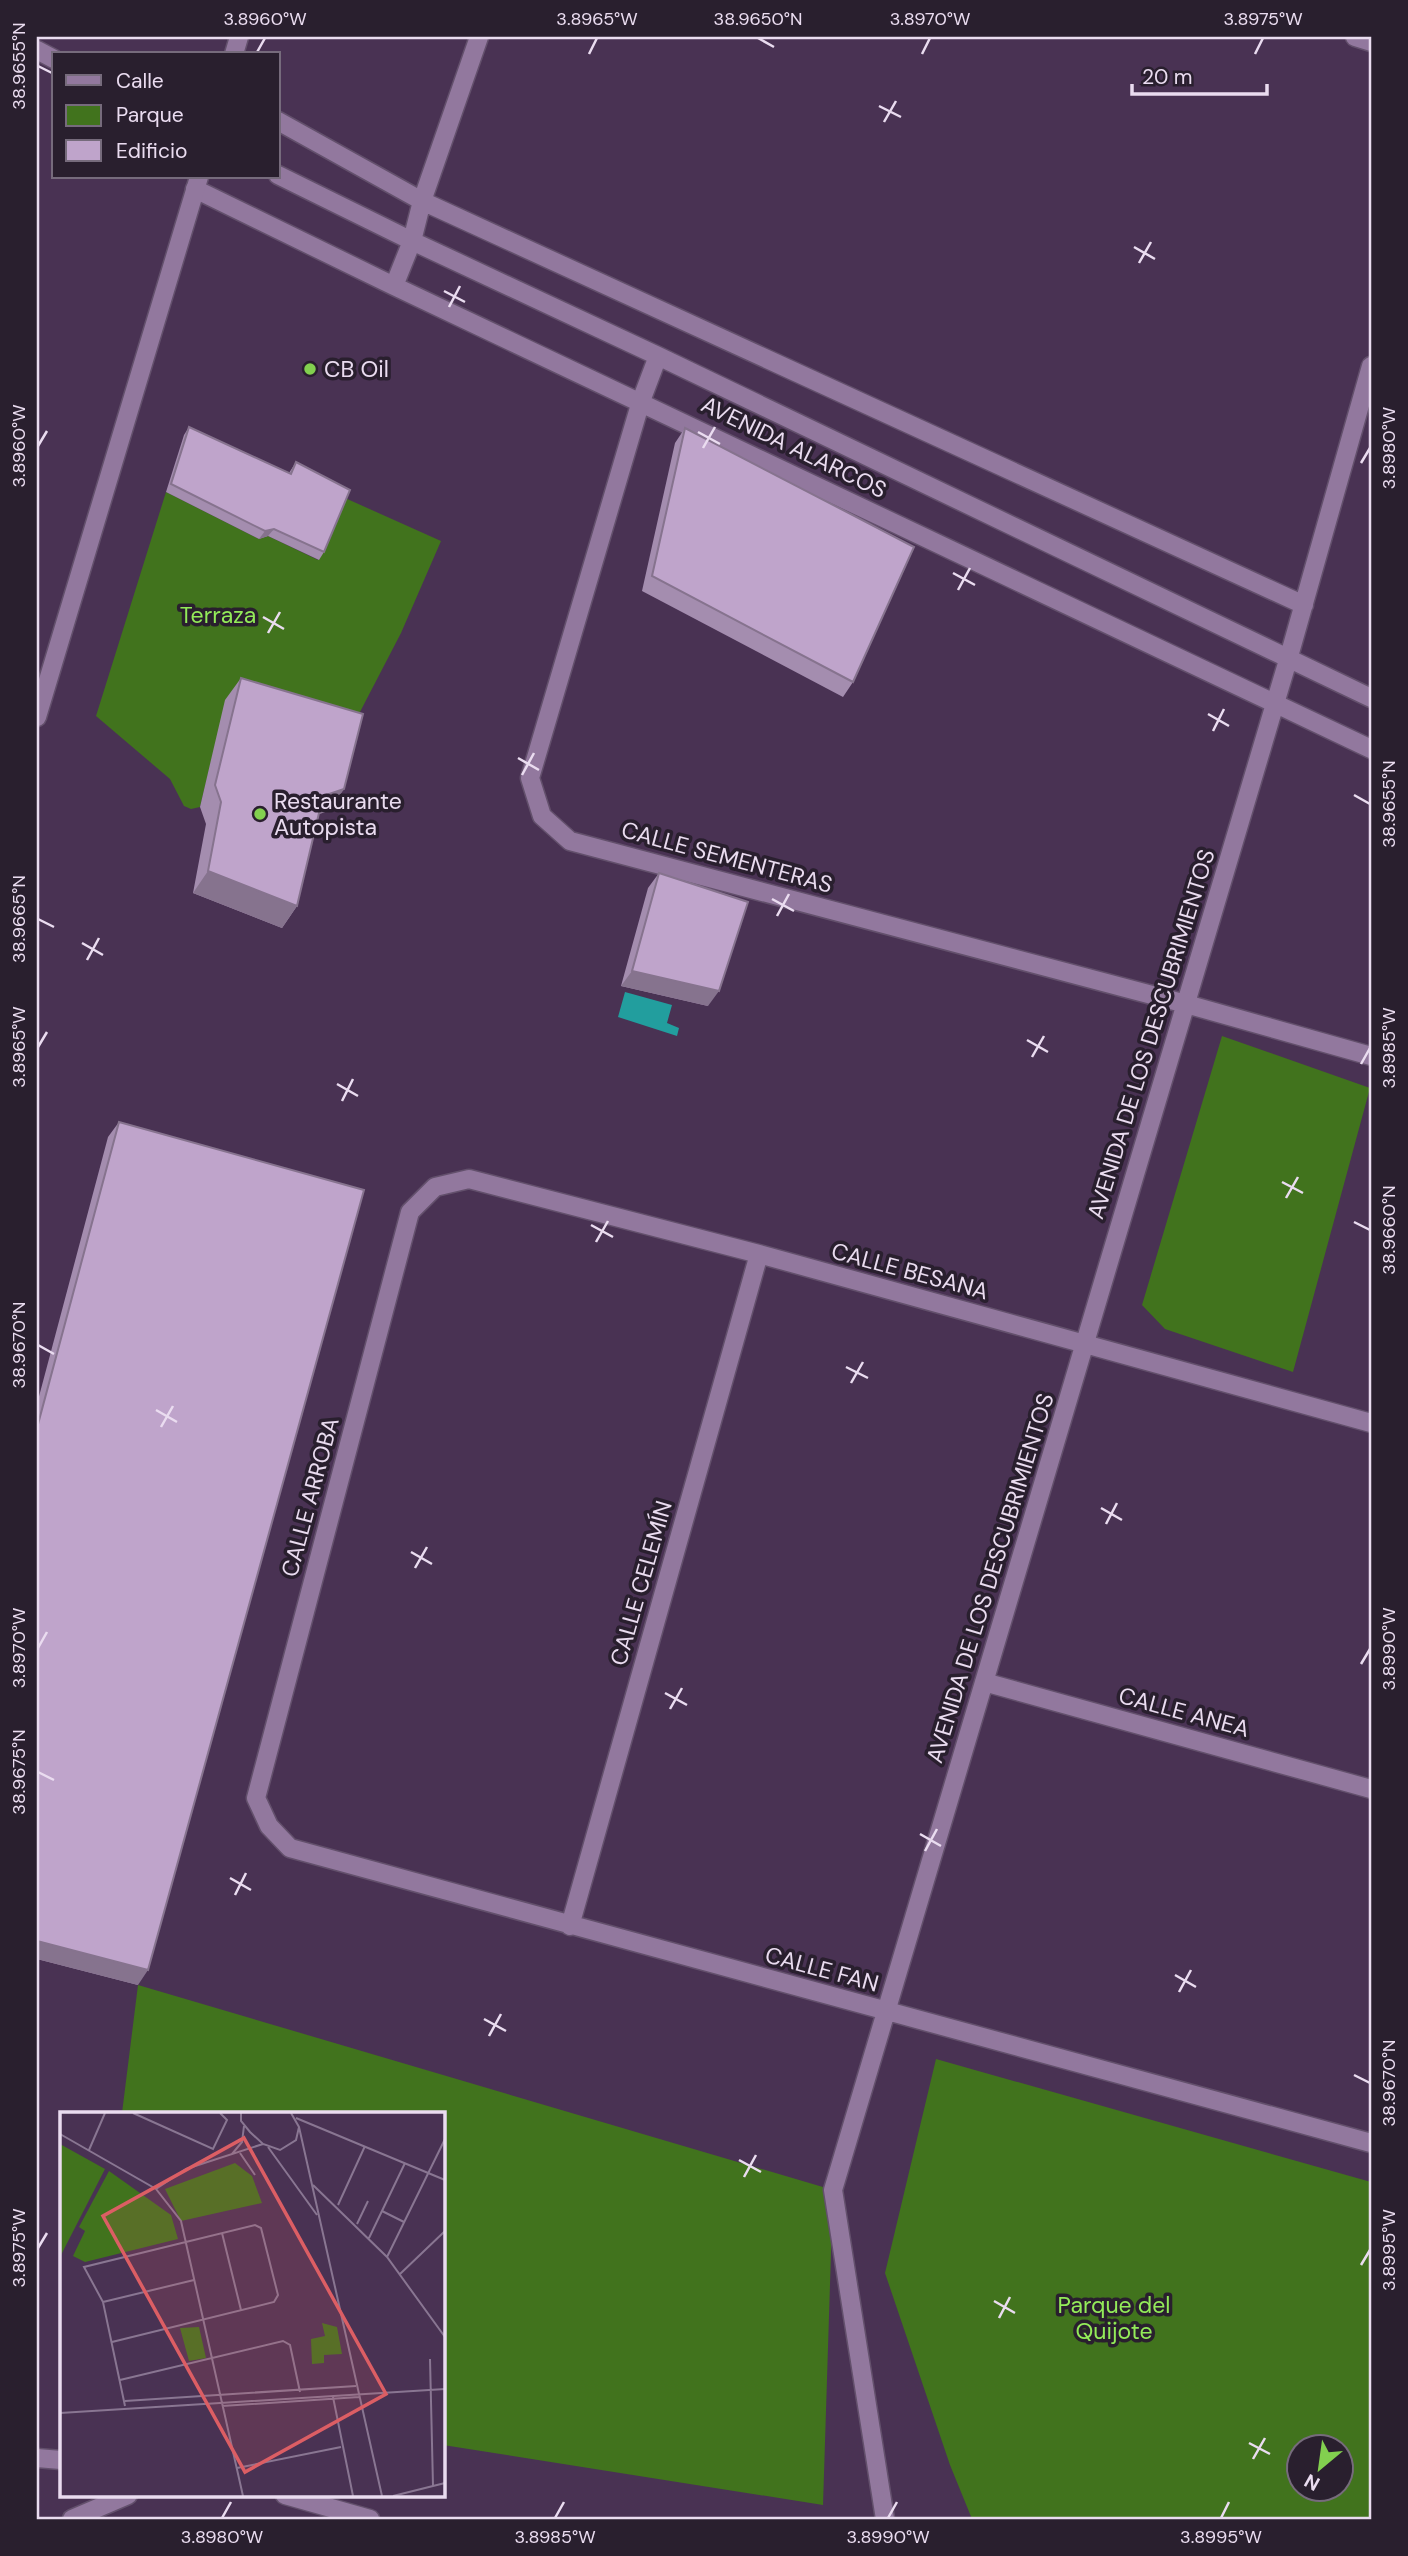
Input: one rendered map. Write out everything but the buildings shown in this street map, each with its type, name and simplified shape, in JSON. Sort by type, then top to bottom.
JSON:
[{"type":"street","points":[[394,286],[412,241],[422,201],[479,37]]},
{"type":"street","points":[[1355,37],[1371,42]]},
{"type":"street","points":[[280,122],[422,201],[1304,605]]},
{"type":"street","name":"AVENIDA ALARCOS","points":[[280,176],[1371,698]]},
{"type":"street","points":[[37,717],[197,183]]},
{"type":"street","name":"AVENIDA ALARCOS","points":[[197,183],[394,286],[1371,749]]},
{"type":"street","name":"CALLE SEMENTERAS","points":[[658,356],[641,401],[530,778],[542,816],[570,841],[1186,1004],[1371,1056]]},
{"type":"street","name":"AVENIDA DE LOS DESCUBRIMIENTOS","points":[[885,2519],[833,2190],[1289,660],[1371,366]]},
{"type":"street","name":"CALLE BESANA","points":[[435,1187],[469,1179],[759,1254],[1371,1423]]},
{"type":"street","name":"CALLE ARROBA","points":[[269,1826],[256,1798],[410,1212],[435,1187]]},
{"type":"street","name":"CALLE CELEMÍN","points":[[570,1926],[759,1254]]},
{"type":"street","name":"CALLE ANEA","points":[[984,1682],[1371,1789]]},
{"type":"street","name":"CALLE FAN","points":[[269,1826],[290,1848],[1371,2143]]},
{"type":"street","points":[[37,2458],[60,2460]]},
{"type":"street","points":[[72,2519],[126,2496]]},
{"type":"street","points":[[289,2496],[370,2519]]},
{"type":"green space","name":"Terraza","points":[[166,492],[259,539],[268,536],[318,560],[345,498],[441,541],[401,633],[348,735],[226,700],[200,807],[191,809],[184,806],[170,779],[96,716]]},
{"type":"green space","points":[[1222,1036],[1370,1088],[1293,1372],[1165,1329],[1142,1305]]},
{"type":"green space","points":[[138,1985],[833,2190],[823,2505],[444,2445],[444,2112],[122,2112]]},
{"type":"green space","name":"Parque del Quijote","points":[[936,2059],[1371,2182],[1371,2519],[972,2519],[950,2465],[885,2273]]},
{"type":"shaded area","points":[[625,992],[672,1005],[667,1023],[679,1028],[677,1036],[618,1017]]},
{"type":"place","name":"CB Oil","points":[[310,369]]},
{"type":"place","name":"Restaurante Autopista","points":[[260,814]]}]
